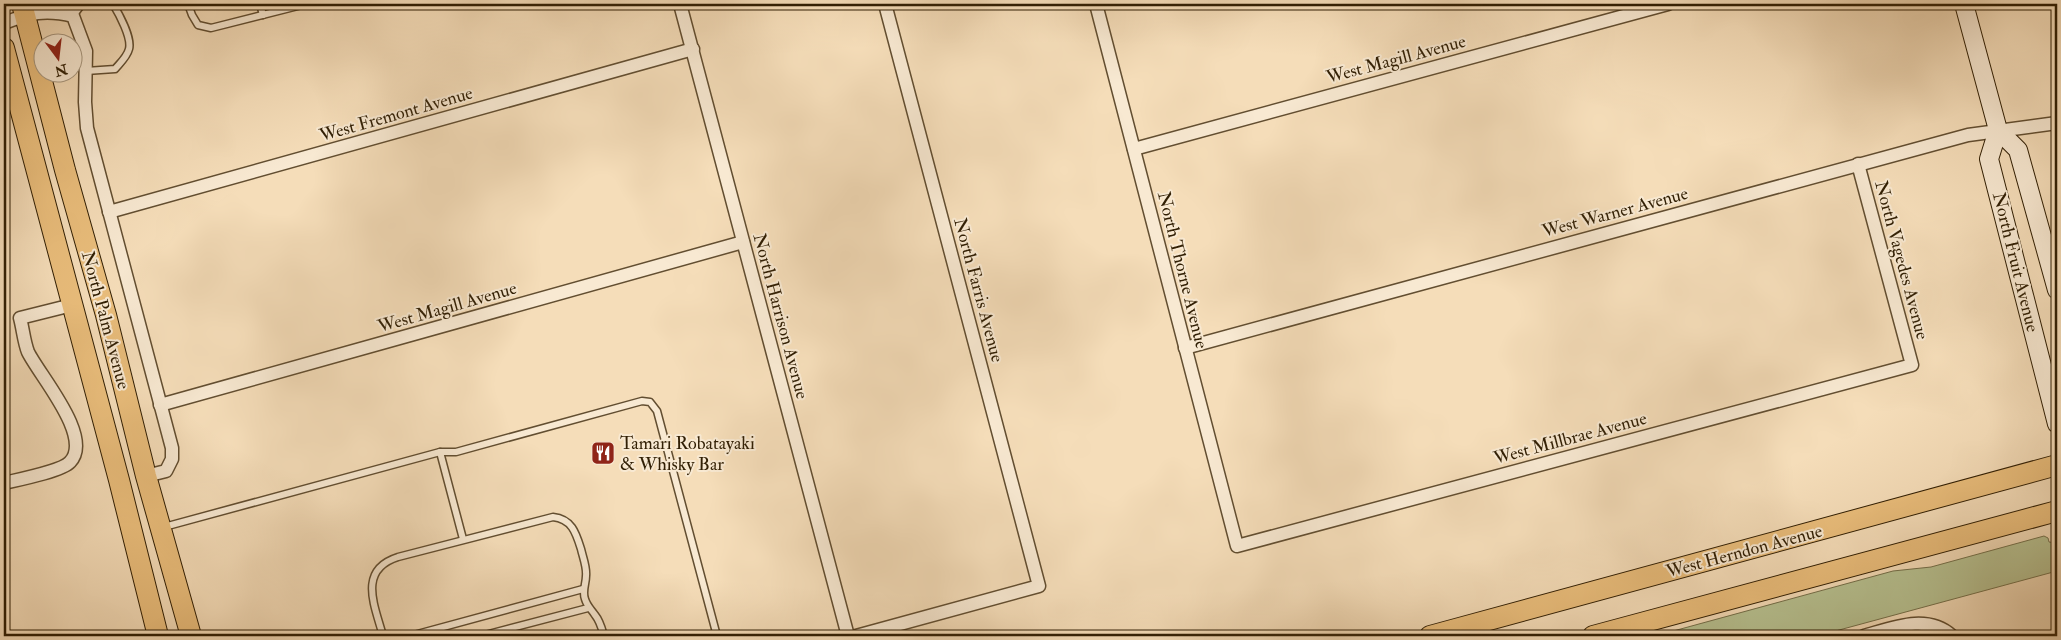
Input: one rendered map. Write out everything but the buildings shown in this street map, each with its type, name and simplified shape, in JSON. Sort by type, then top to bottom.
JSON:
[{"type":"main road","name":"North Palm Avenue","points":[[24,9],[65,170],[106,315],[146,476],[190,636]]},
{"type":"main road","name":"North Palm Avenue","points":[[4,48],[158,636]]},
{"type":"main road","points":[[72,304],[109,389],[142,513],[154,526],[160,528]]},
{"type":"main road","name":"West Herndon Avenue","points":[[1430,636],[2057,465]]},
{"type":"main road","points":[[1593,636],[2057,511]]},
{"type":"street","name":"North Harrison Avenue","points":[[680,4],[848,636]]},
{"type":"street","name":"North Farris Avenue","points":[[856,636],[1039,586],[886,4]]},
{"type":"street","name":"North Thorne Avenue","points":[[1096,4],[1237,546]]},
{"type":"street","name":"West Magill Avenue","points":[[1134,149],[1668,4]]},
{"type":"street","name":"North Fruit Avenue","points":[[1964,4],[1998,130],[2018,150],[2057,290]]},
{"type":"street","points":[[4,23],[24,9],[57,12],[73,16],[86,51],[85,102],[88,128],[108,212],[172,448],[172,459],[166,471],[146,476]]},
{"type":"street","name":"West Fremont Avenue","points":[[108,212],[692,49]]},
{"type":"street","name":"West Warner Avenue","points":[[1185,348],[1968,135],[2057,123]]},
{"type":"street","name":"North Fruit Avenue","points":[[1998,130],[1989,159],[2057,424]]},
{"type":"street","name":"North Vagedes Avenue","points":[[1858,164],[1912,365]]},
{"type":"street","name":"West Magill Avenue","points":[[160,405],[743,242]]},
{"type":"street","points":[[4,483],[60,468],[69,463],[74,456],[74,436],[66,411],[28,352],[20,318],[72,304]]},
{"type":"street","name":"West Millbrae Avenue","points":[[1237,546],[1912,365]]},
{"type":"street","points":[[1864,636],[1911,624],[1924,624],[1943,629],[1952,636]]},
{"type":"lane","points":[[73,16],[82,4]]},
{"type":"lane","points":[[86,71],[115,69],[126,56],[130,46],[123,23],[113,4]]},
{"type":"lane","points":[[188,4],[198,25],[211,28],[306,4]]},
{"type":"lane","points":[[260,4],[263,15]]},
{"type":"lane","points":[[160,528],[440,452],[456,452],[642,401],[650,402],[657,411],[717,636]]},
{"type":"lane","points":[[440,452],[463,539]]},
{"type":"lane","points":[[383,636],[371,588],[373,575],[382,564],[463,539],[545,518],[560,518],[572,526],[576,533],[585,563],[584,589],[588,608],[595,614],[604,636]]},
{"type":"lane","points":[[410,636],[584,589]]},
{"type":"lane","points":[[481,636],[588,608]]},
{"type":"green space","points":[[2044,536],[2048,538],[2049,542],[2057,543],[2057,571],[1817,636],[1655,636],[1893,571],[1931,567]]},
{"type":"place","name":"Tamari Robatayaki & Whisky Bar","points":[[603,453]]}]
